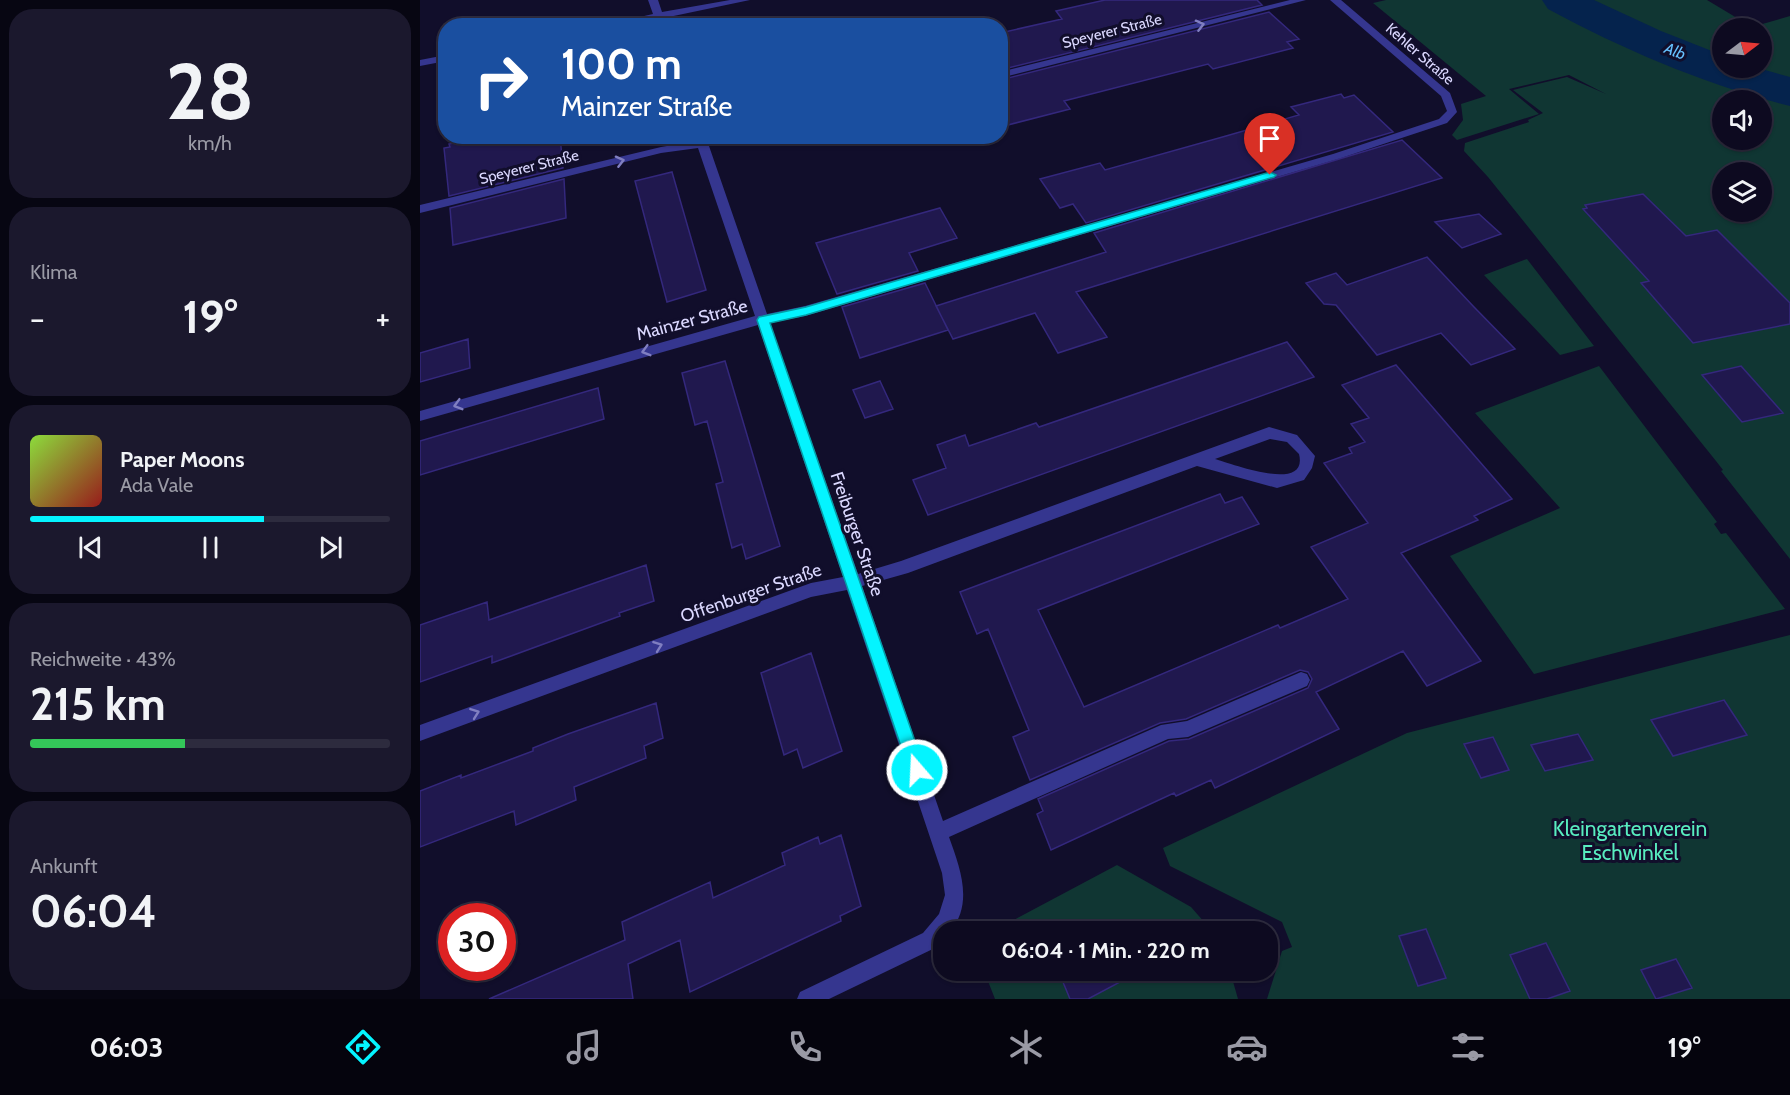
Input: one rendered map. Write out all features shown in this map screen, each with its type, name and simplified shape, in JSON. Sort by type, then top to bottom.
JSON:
[{"type":"street","points":[[653,0],[659,18]]},
{"type":"street","points":[[672,18],[745,0]]},
{"type":"street","name":"Speyerer Straße","points":[[1008,73],[1301,0]]},
{"type":"street","name":"Kehler Straße","points":[[1335,0],[1446,95],[1452,112],[1443,121],[1422,130]]},
{"type":"street","points":[[420,63],[438,60]]},
{"type":"street","name":"Mainzer Straße","points":[[420,416],[740,324],[806,311],[1422,130]]},
{"type":"street","name":"Speyerer Straße","points":[[420,209],[688,144]]},
{"type":"street","name":"Freiburger Straße","points":[[703,144],[939,832],[952,873],[955,895],[947,920],[930,940],[807,999]]},
{"type":"street","name":"Offenburger Straße","points":[[420,733],[811,590],[853,582],[902,568],[1269,433],[1281,433],[1299,442],[1308,456],[1306,468],[1296,479],[1286,482],[1197,460]]},
{"type":"street","points":[[939,832],[1167,731],[1188,729],[1301,680]]},
{"type":"green space","points":[[1386,0],[1707,0],[1737,18],[1712,18],[1712,78],[1772,78],[1772,21],[1790,16],[1790,559],[1721,471],[1723,470],[1716,461],[1488,177],[1464,151],[1465,143],[1529,122],[1528,120],[1543,113],[1513,90],[1567,77],[1606,94],[1569,75],[1509,89],[1539,114],[1457,140],[1452,135],[1463,120],[1461,104],[1486,96],[1373,3]]},
{"type":"green space","points":[[1527,259],[1594,346],[1560,355],[1484,275]]},
{"type":"green space","points":[[1599,366],[1717,522],[1714,524],[1721,534],[1726,533],[1785,609],[1534,674],[1450,556],[1560,508],[1475,413]]},
{"type":"green space","name":"Kleingartenverein Eschwinkel","points":[[1790,635],[1790,999],[1267,999],[1273,981],[1278,981],[1278,964],[1282,951],[1292,947],[1282,922],[1170,866],[1163,848],[1407,733]]},
{"type":"green space","points":[[1117,865],[1191,907],[1203,921],[1012,921]]},
{"type":"green space","points":[[988,981],[1233,981],[1238,999],[995,999]]},
{"type":"building","points":[[1105,0],[1257,0],[1262,5],[1008,68],[1008,31],[1062,19],[1056,11]]},
{"type":"building","points":[[1269,12],[1299,39],[1287,42],[1293,48],[1213,69],[1208,64],[1064,101],[1070,109],[1008,125],[1008,78]]},
{"type":"building","points":[[1341,94],[1344,98],[1354,95],[1393,132],[1086,223],[1073,204],[1060,208],[1040,179],[1100,163],[1105,170],[1226,136],[1299,115],[1291,107]]},
{"type":"building","points":[[1402,140],[1442,178],[1076,292],[1107,337],[1058,353],[1035,313],[953,339],[936,306],[1106,252],[1094,233]]},
{"type":"building","points":[[449,144],[561,144],[563,168],[449,196],[444,148],[450,147]]},
{"type":"building","points":[[672,172],[706,290],[667,302],[635,181]]},
{"type":"building","points":[[564,179],[566,218],[453,245],[450,208]]},
{"type":"building","points":[[1643,194],[1686,236],[1717,230],[1790,303],[1790,324],[1693,343],[1641,283],[1649,281],[1583,209],[1587,208],[1585,205]]},
{"type":"building","points":[[940,208],[957,238],[909,253],[918,271],[837,294],[816,243]]},
{"type":"building","points":[[1479,214],[1501,234],[1462,248],[1435,222]]},
{"type":"building","points":[[1427,257],[1515,349],[1471,365],[1441,333],[1377,355],[1336,305],[1324,304],[1306,283],[1336,273],[1347,285]]},
{"type":"building","points":[[925,283],[948,330],[860,358],[842,307]]},
{"type":"building","points":[[468,339],[470,368],[420,382],[420,353]]},
{"type":"building","points":[[1287,342],[1314,377],[928,515],[913,480],[946,468],[937,445],[965,435],[969,446],[1036,423],[1039,427]]},
{"type":"building","points":[[725,361],[780,546],[746,559],[742,544],[732,548],[716,484],[723,482],[707,421],[695,425],[682,373]]},
{"type":"building","points":[[1396,365],[1512,499],[1474,516],[1478,520],[1401,553],[1481,661],[1427,686],[1403,651],[1316,692],[1339,729],[1215,788],[1211,780],[1176,796],[1174,793],[1051,850],[1037,814],[1043,811],[1038,799],[1169,741],[1189,739],[1308,688],[1312,679],[1308,672],[1300,670],[1186,719],[1160,723],[1030,780],[1013,737],[1029,730],[988,629],[977,634],[960,592],[1220,494],[1225,503],[1242,497],[1259,524],[1038,610],[1084,707],[1278,625],[1280,628],[1348,599],[1311,547],[1368,523],[1324,463],[1352,453],[1349,448],[1365,442],[1351,424],[1369,418],[1342,385]]},
{"type":"building","points":[[1741,366],[1783,413],[1742,422],[1702,375]]},
{"type":"building","points":[[880,381],[893,409],[865,418],[853,390]]},
{"type":"building","points":[[598,388],[604,419],[420,475],[420,441]]},
{"type":"building","points":[[646,565],[654,601],[619,613],[620,616],[492,663],[492,656],[420,682],[420,625],[487,602],[489,620]]},
{"type":"building","points":[[811,653],[842,751],[803,768],[797,749],[784,755],[761,673]]},
{"type":"building","points":[[1724,700],[1747,735],[1673,756],[1651,720]]},
{"type":"building","points":[[656,703],[663,738],[644,746],[646,758],[574,787],[576,800],[516,825],[514,811],[420,847],[420,791],[461,775],[461,778],[533,751],[533,748],[568,734]]},
{"type":"building","points":[[1578,734],[1593,760],[1545,771],[1531,745]]},
{"type":"building","points":[[1493,737],[1509,770],[1481,778],[1464,744]]},
{"type":"building","points":[[841,835],[861,906],[840,916],[841,921],[690,992],[680,940],[628,964],[633,999],[489,999],[625,940],[622,922],[710,882],[713,898],[785,865],[782,853],[818,837],[820,844]]},
{"type":"building","points":[[1426,929],[1446,978],[1418,986],[1399,936]]},
{"type":"building","points":[[1546,943],[1570,991],[1547,999],[1530,999],[1510,955]]},
{"type":"building","points":[[1676,959],[1692,988],[1656,999],[1641,970]]},
{"type":"building","points":[[1063,981],[1122,981],[1088,999],[1070,999]]},
{"type":"waterway","name":"Alb","points":[[1563,0],[1645,41],[1732,74],[1790,92]]},
{"type":"route","points":[[917,770],[763,320],[806,311],[1270,175]]}]
